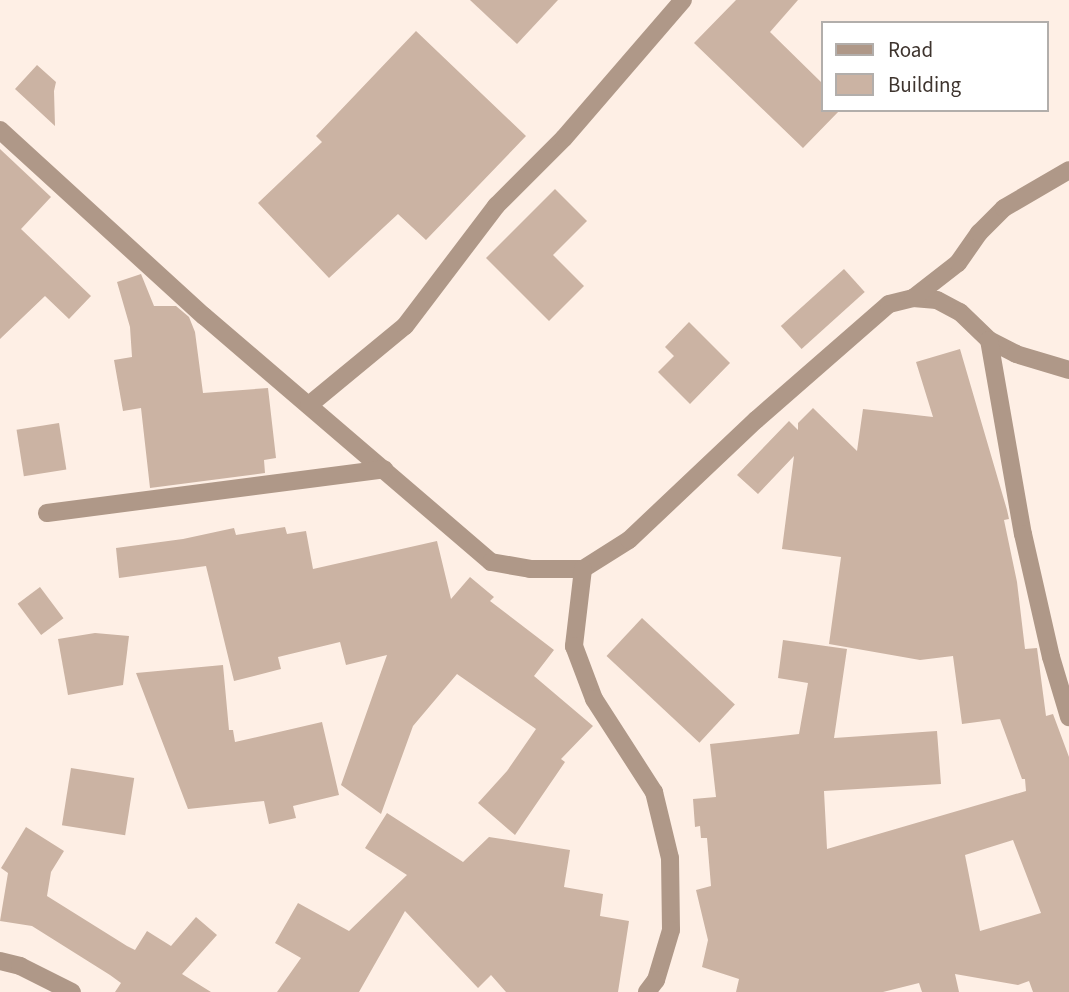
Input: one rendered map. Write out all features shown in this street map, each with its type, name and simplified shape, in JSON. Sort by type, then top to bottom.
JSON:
[{"type":"street","points":[[309,405],[405,326],[496,206],[564,138],[683,0]]},
{"type":"street","points":[[0,130],[204,316],[491,562],[530,569],[583,569],[629,540],[866,322],[889,304],[913,298],[937,300],[960,313],[989,340],[1016,354],[1069,370]]},
{"type":"street","points":[[913,298],[958,263],[979,233],[1004,208],[1069,170]]},
{"type":"street","points":[[989,340],[1023,534],[1051,657],[1069,717]]},
{"type":"street","points":[[47,513],[384,470]]},
{"type":"street","points":[[583,569],[574,646],[594,699],[654,792],[670,858],[671,930],[656,980],[647,992]]},
{"type":"street","points":[[0,961],[20,966],[72,992]]},
{"type":"building","points":[[470,0],[558,0],[517,44]]},
{"type":"building","points":[[736,0],[798,0],[770,32],[820,81],[820,112],[838,112],[803,148],[694,43]]},
{"type":"building","points":[[416,31],[526,136],[426,240],[398,214],[329,278],[258,203],[322,142],[316,136]]},
{"type":"building","points":[[37,65],[56,82],[55,126],[15,89]]},
{"type":"building","points":[[0,149],[51,197],[21,229],[91,296],[69,319],[45,296],[0,339]]},
{"type":"building","points":[[555,189],[587,221],[553,255],[584,286],[549,321],[486,258]]},
{"type":"building","points":[[844,269],[865,292],[802,349],[781,326]]},
{"type":"building","points":[[141,274],[154,306],[176,306],[189,317],[195,332],[203,393],[268,388],[276,458],[264,460],[265,473],[150,488],[141,408],[123,411],[114,360],[132,357],[130,327],[117,282]]},
{"type":"building","points":[[689,322],[730,363],[690,404],[658,372],[674,356],[665,347]]},
{"type":"building","points":[[960,349],[1009,519],[1004,520],[1017,582],[1025,649],[1037,648],[1046,716],[1053,714],[1069,757],[1069,992],[1033,992],[1029,981],[1018,985],[955,974],[959,992],[922,992],[919,983],[883,992],[736,992],[739,979],[702,967],[708,940],[696,890],[711,886],[707,838],[701,838],[700,826],[695,827],[693,799],[716,797],[710,744],[799,734],[808,683],[778,678],[783,640],[847,649],[834,738],[937,731],[941,784],[824,791],[827,849],[1026,791],[1025,779],[1022,779],[1000,719],[962,724],[953,656],[920,660],[829,644],[841,557],[782,549],[794,456],[758,494],[737,475],[789,421],[798,430],[798,423],[813,408],[857,451],[863,409],[933,417],[916,362]],"holes":[[[1013,840],[1041,913],[980,931],[965,855]]]},
{"type":"building","points":[[59,423],[66,469],[24,476],[17,430]]},
{"type":"building","points":[[285,527],[287,534],[306,531],[313,569],[437,541],[451,599],[470,577],[494,597],[490,601],[554,650],[534,676],[593,726],[561,759],[565,762],[515,835],[478,803],[507,771],[536,729],[457,674],[413,726],[381,814],[341,785],[387,655],[346,665],[340,642],[278,657],[281,669],[234,681],[206,566],[119,578],[116,548],[183,539],[234,528],[236,535]]},
{"type":"building","points":[[40,587],[63,618],[41,635],[18,604]]},
{"type":"building","points":[[642,618],[735,705],[699,743],[607,656]]},
{"type":"building","points":[[95,633],[129,636],[123,685],[68,695],[58,639]]},
{"type":"building","points":[[223,665],[229,730],[233,730],[235,742],[322,722],[339,795],[293,806],[296,818],[269,824],[264,801],[188,809],[136,673]]},
{"type":"building","points":[[71,768],[134,778],[125,835],[62,825]]},
{"type":"building","points":[[387,813],[463,862],[489,837],[570,850],[564,887],[603,894],[600,916],[629,921],[618,992],[506,992],[491,975],[478,988],[405,911],[359,992],[277,992],[301,958],[275,943],[298,903],[349,931],[407,875],[365,848]]},
{"type":"building","points":[[26,827],[64,851],[51,872],[47,896],[127,946],[135,950],[147,931],[171,946],[196,917],[217,935],[182,974],[211,992],[115,992],[121,983],[32,926],[0,921],[8,873],[1,868]]}]
